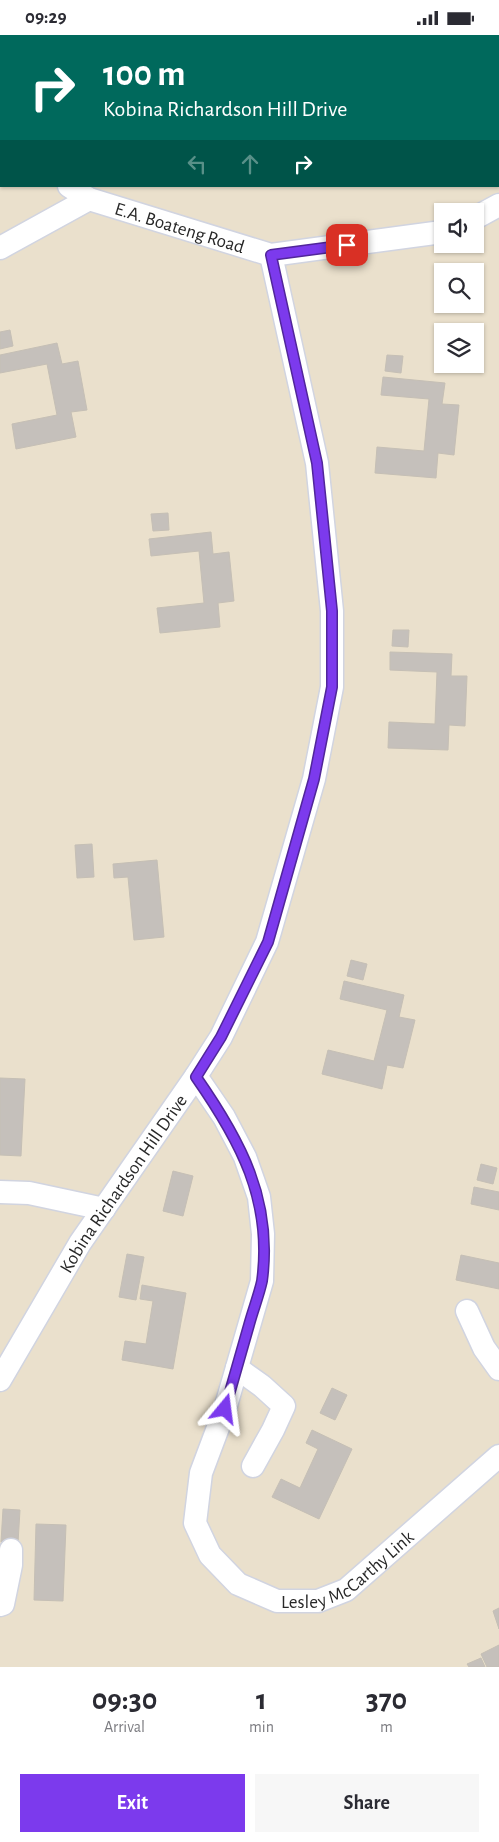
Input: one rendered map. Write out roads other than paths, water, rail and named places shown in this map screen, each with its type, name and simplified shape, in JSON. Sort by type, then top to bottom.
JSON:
[{"type":"street","name":"E.A. Boateng Road","points":[[70,187],[88,199],[271,255],[434,233]]},
{"type":"street","points":[[0,248],[88,199]]},
{"type":"street","points":[[484,213],[499,205]]},
{"type":"street","name":"Kobina Richardson Hill Drive","points":[[0,1380],[80,1243],[196,1077],[221,1037],[268,942],[314,779],[332,687],[332,611],[317,463],[271,255]]},
{"type":"street","name":"Lesley McCarthy Link","points":[[196,1077],[224,1117],[245,1157],[259,1197],[263,1234],[262,1281],[225,1409],[201,1473],[195,1523],[210,1555],[238,1584],[277,1601],[318,1601],[346,1590],[499,1456]]},
{"type":"street","points":[[0,1192],[29,1193],[104,1209]]},
{"type":"street","points":[[467,1311],[484,1347],[499,1369]]},
{"type":"street","points":[[237,1368],[262,1386],[284,1406],[253,1466]]},
{"type":"street","points":[[0,1605],[3,1605],[11,1565],[11,1550]]}]
